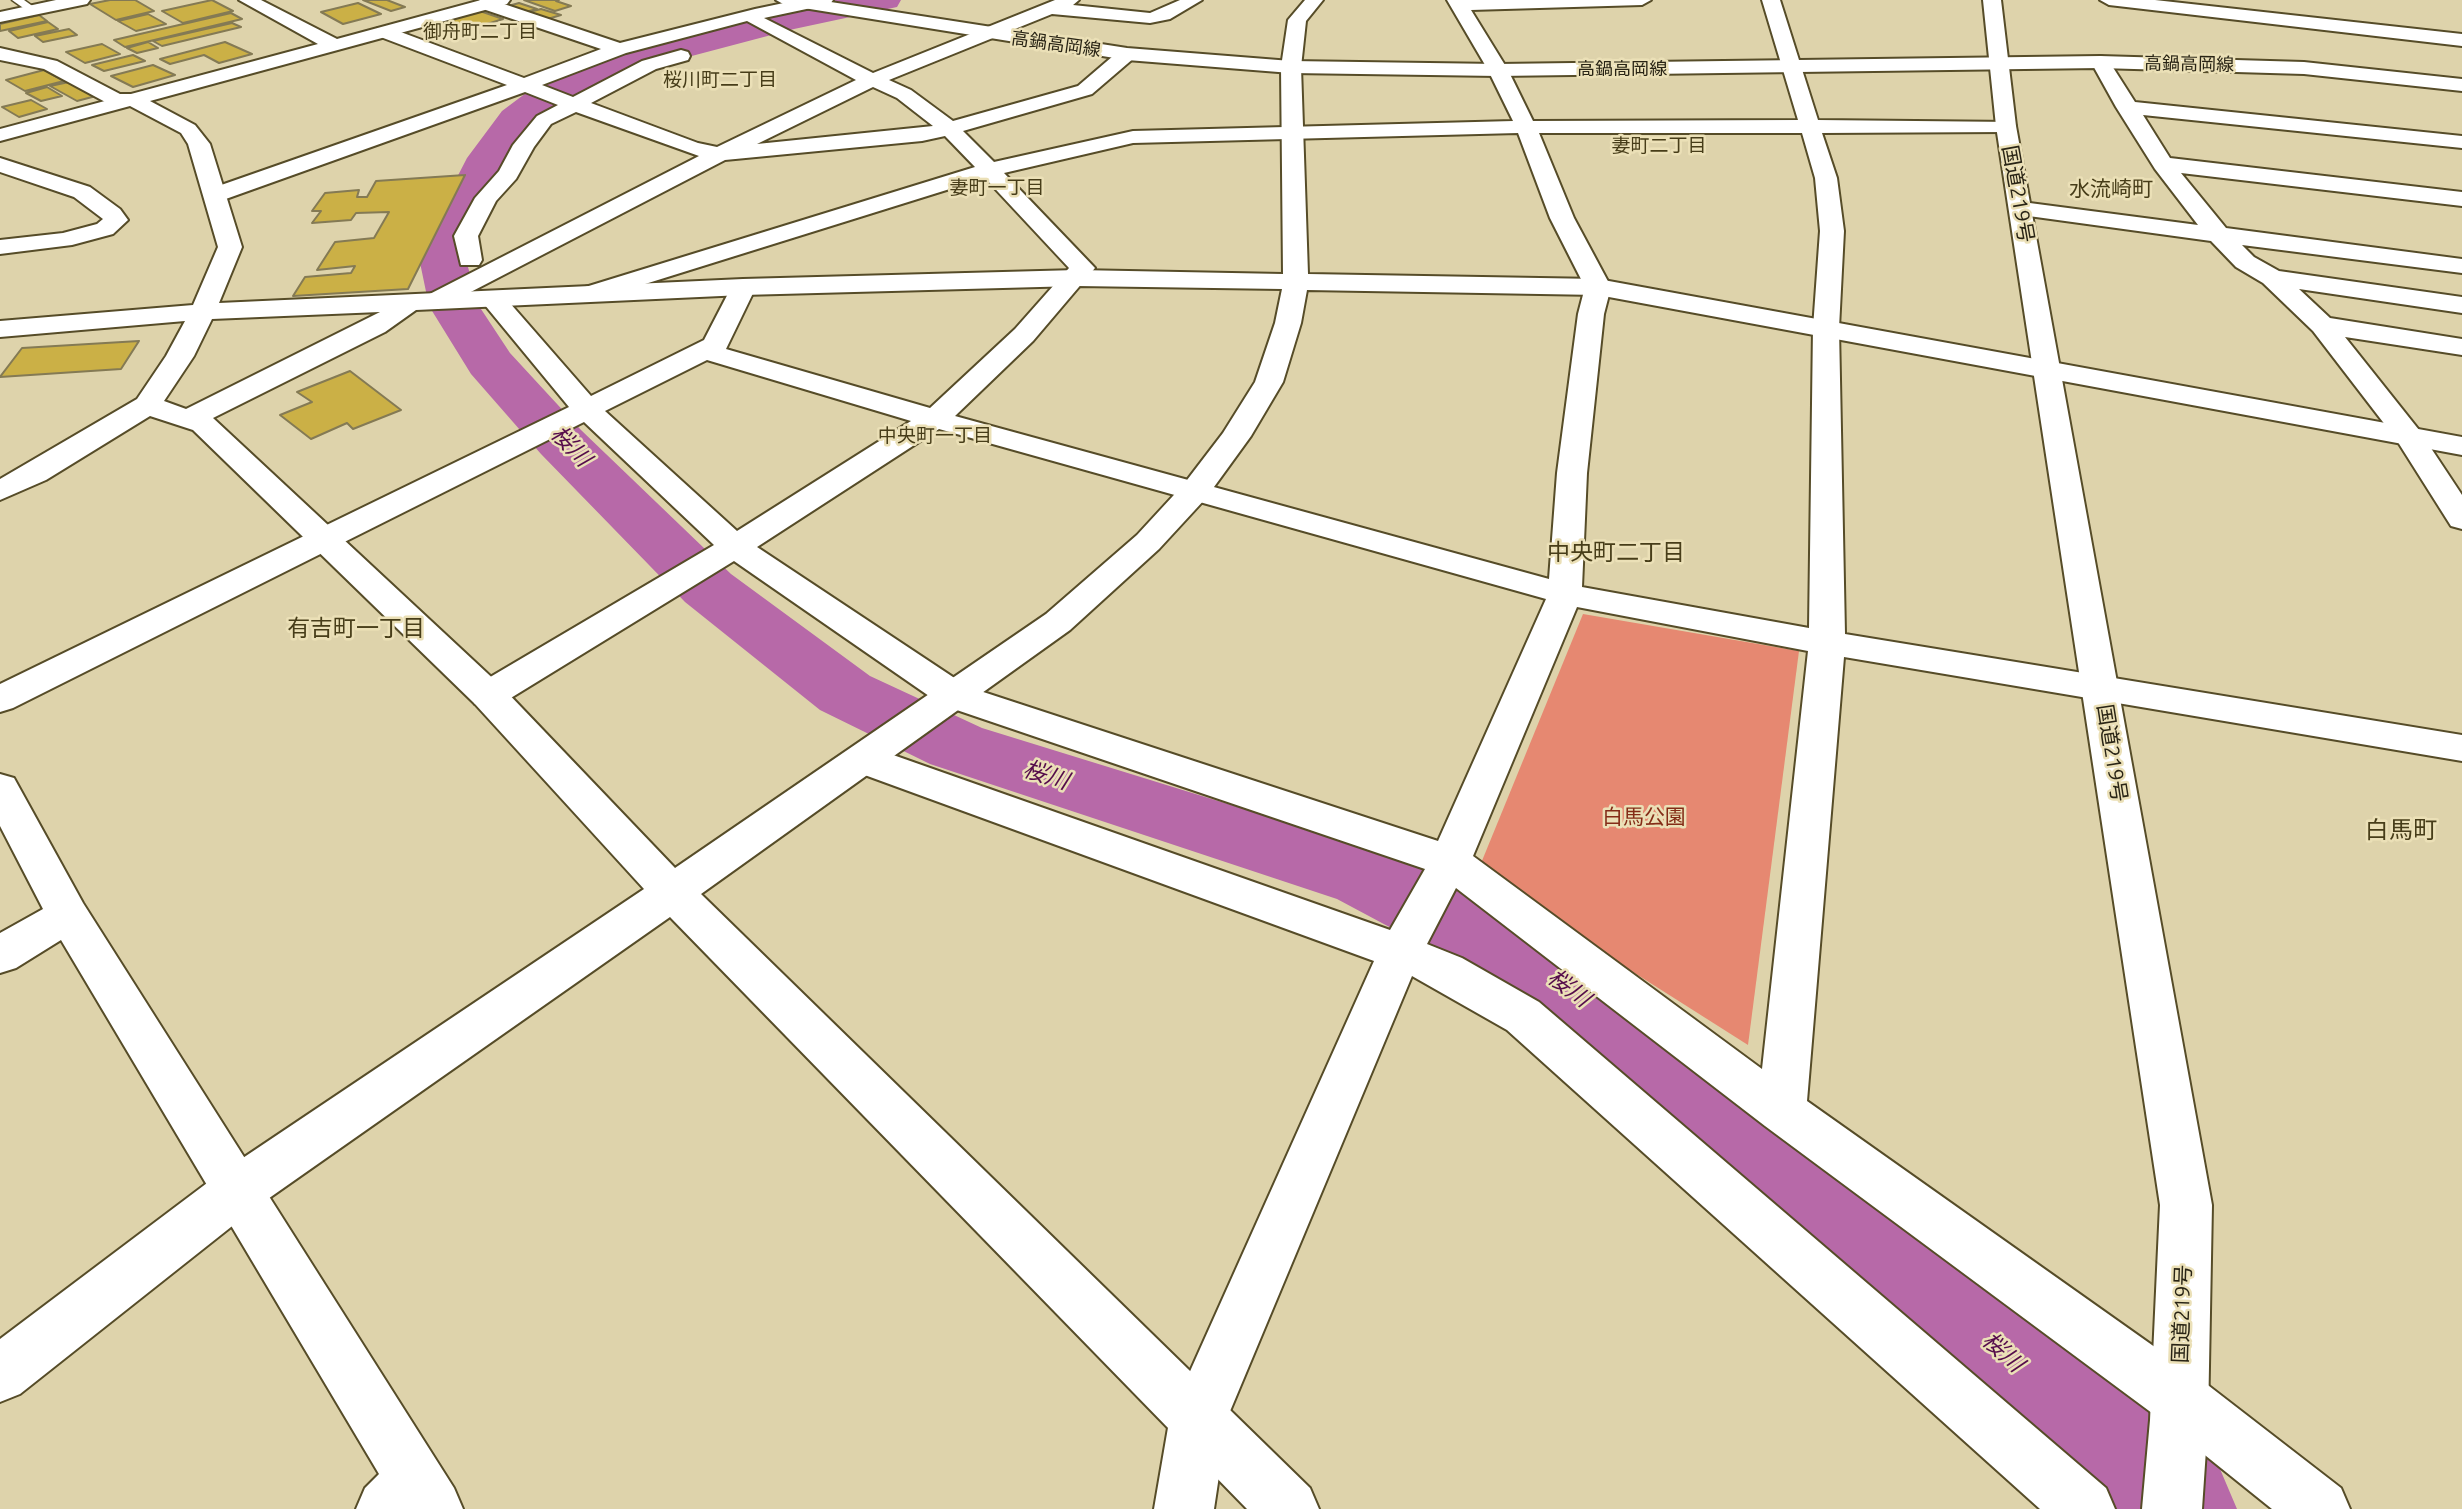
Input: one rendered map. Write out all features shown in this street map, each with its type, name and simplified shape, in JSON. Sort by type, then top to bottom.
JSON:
[{"type":"main road","points":[[0,17],[81,0]]},
{"type":"main road","points":[[248,0],[335,45]]},
{"type":"main road","points":[[188,419],[426,302],[469,262],[693,149],[863,76],[961,30],[1044,4],[1070,0]]},
{"type":"main road","points":[[490,290],[720,154],[863,76],[985,34],[1044,4],[1150,19],[1193,0]]},
{"type":"main road","points":[[0,1374],[237,1191],[872,755],[1058,622],[1148,542],[1195,491],[1236,436],[1269,382],[1296,283],[1291,68],[1297,20],[1314,0]]},
{"type":"main road","points":[[1458,2],[1642,0]]},
{"type":"main road","points":[[1771,0],[1826,178],[1832,231],[1826,328],[1827,643],[1782,1111]]},
{"type":"main road","name":"国道219号","points":[[1992,0],[2006,126],[2022,209],[2186,1205],[2179,1410],[2172,1509]]},
{"type":"main road","points":[[2109,0],[2189,5],[2462,40]]},
{"type":"main road","points":[[0,135],[493,2],[619,50]]},
{"type":"main road","points":[[215,195],[431,121],[619,50],[761,26],[805,2]]},
{"type":"main road","name":"高鍋高岡線","points":[[805,2],[852,13],[1127,54],[1291,68],[1791,68],[2100,62],[2278,67],[2462,85]]},
{"type":"main road","points":[[1184,1509],[1199,1416],[1404,944],[1444,870],[1565,594],[1572,473],[1591,314],[1598,287],[1562,218],[1526,127],[1499,70],[1458,2]]},
{"type":"main road","points":[[2351,10],[2364,29]]},
{"type":"main road","points":[[488,695],[729,550],[936,419],[1024,335],[1077,278],[1083,268],[949,128],[904,94],[761,26]]},
{"type":"main road","points":[[384,32],[693,149],[720,154],[922,135],[1085,90],[1127,54]]},
{"type":"main road","points":[[469,262],[466,236],[486,198],[508,174],[524,145],[544,120],[578,105],[649,65],[700,51]]},
{"type":"main road","points":[[0,54],[50,65],[116,100],[134,100],[188,129],[199,144],[230,247],[203,312],[180,356],[147,405],[35,474],[0,491]]},
{"type":"main road","points":[[2100,62],[2163,164],[2217,233],[2245,262],[2272,278],[2322,325],[2409,436],[2462,519]]},
{"type":"main road","points":[[566,130],[578,105]]},
{"type":"main road","points":[[2126,107],[2462,142]]},
{"type":"main road","points":[[587,293],[989,170],[1133,137],[1526,127],[2006,126]]},
{"type":"main road","points":[[2163,164],[2462,199]]},
{"type":"main road","points":[[0,165],[82,192],[116,220],[105,229],[64,240],[0,247]]},
{"type":"main road","points":[[2022,209],[2462,266]]},
{"type":"main road","points":[[0,329],[203,312],[426,302],[490,290],[587,293],[1077,278],[1598,287],[2462,446]]},
{"type":"main road","points":[[2272,278],[2462,305]]},
{"type":"main road","points":[[0,699],[705,351],[715,345],[743,287]]},
{"type":"main road","points":[[490,290],[580,412],[729,550],[949,700],[1444,870],[1782,1111],[2179,1410],[2320,1509]]},
{"type":"main road","points":[[2322,325],[2462,347]]},
{"type":"main road","points":[[705,351],[936,419],[1565,594],[1827,643],[2462,748]]},
{"type":"main road","points":[[147,405],[204,424],[327,539],[488,695],[672,892],[1199,1416],[1289,1509]]},
{"type":"main road","points":[[872,755],[1404,944],[1523,1016],[2085,1509]]},
{"type":"main road","points":[[0,788],[68,915],[237,1191],[411,1499]]},
{"type":"main road","points":[[0,955],[68,915]]},
{"type":"lane","points":[[17,0],[33,10]]},
{"type":"green space","name":"白馬公園","points":[[1583,614],[1799,651],[1748,1045],[1477,873]]},
{"type":"building","points":[[110,0],[135,0],[154,11],[116,20],[90,4]]},
{"type":"building","points":[[212,0],[233,11],[183,23],[162,11]]},
{"type":"building","points":[[363,0],[387,0],[405,7],[391,11]]},
{"type":"building","points":[[524,0],[559,0],[556,1],[571,6],[555,11]]},
{"type":"building","points":[[358,3],[381,14],[343,24],[321,12]]},
{"type":"building","points":[[519,3],[537,9],[518,14],[501,8]]},
{"type":"building","points":[[541,9],[561,15],[541,21],[521,14]]},
{"type":"building","points":[[480,11],[503,19],[465,31],[441,21]]},
{"type":"building","points":[[231,13],[242,19],[125,47],[114,40]]},
{"type":"building","points":[[148,14],[166,24],[136,31],[118,21]]},
{"type":"building","points":[[39,15],[47,21],[0,31],[0,24]]},
{"type":"building","points":[[48,22],[58,29],[18,38],[9,31]]},
{"type":"building","points":[[232,23],[241,27],[162,46],[153,41]]},
{"type":"building","points":[[69,29],[77,35],[43,42],[35,36]]},
{"type":"building","points":[[148,42],[158,48],[137,53],[127,48]]},
{"type":"building","points":[[225,42],[252,54],[219,63],[204,55],[170,64],[160,59]]},
{"type":"building","points":[[102,44],[120,54],[85,63],[66,52]]},
{"type":"building","points":[[133,55],[145,61],[104,71],[92,65]]},
{"type":"building","points":[[153,65],[175,75],[133,87],[111,76]]},
{"type":"building","points":[[44,70],[64,81],[25,91],[6,80]]},
{"type":"building","points":[[69,82],[96,96],[77,101],[50,86]]},
{"type":"building","points":[[47,87],[62,96],[41,101],[26,93]]},
{"type":"building","points":[[31,100],[47,109],[19,117],[2,107]]},
{"type":"building","points":[[465,175],[408,289],[293,296],[305,277],[351,273],[355,266],[317,270],[335,242],[374,238],[389,212],[356,213],[351,220],[312,223],[321,211],[312,211],[325,193],[359,190],[357,197],[367,197],[376,181]]},
{"type":"building","points":[[139,341],[121,369],[0,377],[22,348]]},
{"type":"building","points":[[350,371],[401,410],[353,429],[347,423],[311,439],[280,415],[312,402],[297,392]]},
{"type":"waterway","name":"桜川","points":[[885,0],[791,19],[656,54],[540,101],[516,119],[488,158],[441,253],[454,306],[490,363],[561,442],[708,588],[845,693],[956,746],[1365,877],[1543,968],[1766,1140],[2180,1509]]},
{"type":"district","name":"御舟町二丁目","points":[[480,32]]},
{"type":"district","name":"桜川町二丁目","points":[[720,80]]},
{"type":"district","name":"妻町二丁目","points":[[1659,146]]},
{"type":"district","name":"妻町一丁目","points":[[997,188]]},
{"type":"district","name":"水流崎町","points":[[2111,189]]},
{"type":"district","name":"中央町一丁目","points":[[935,436]]},
{"type":"district","name":"中央町二丁目","points":[[1616,552]]},
{"type":"district","name":"有吉町一丁目","points":[[356,628]]},
{"type":"district","name":"白馬町","points":[[2401,830]]}]
